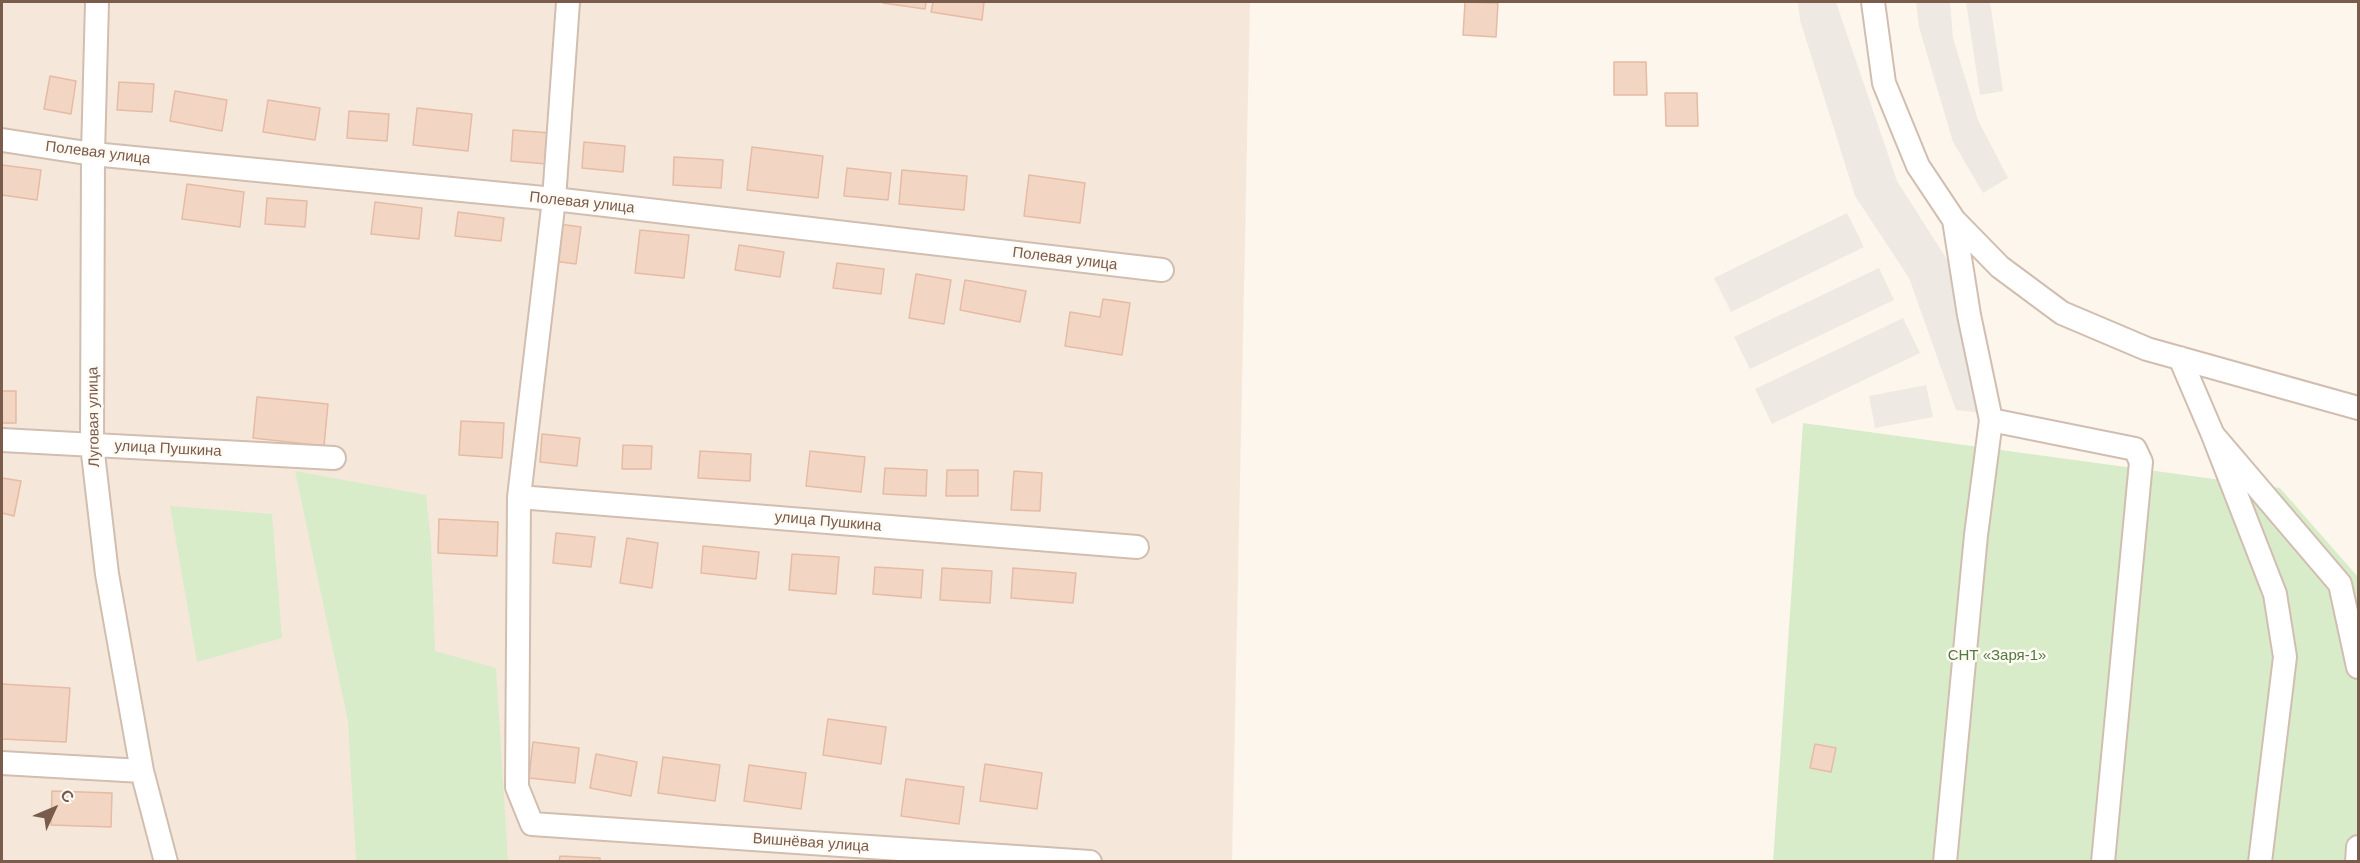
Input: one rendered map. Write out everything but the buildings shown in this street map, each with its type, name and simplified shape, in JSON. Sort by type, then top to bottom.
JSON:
[{"type":"street","name":"Луговая улица","points":[[97,2],[93,154],[92,445],[107,574],[142,771],[166,861]]},
{"type":"street","points":[[519,497],[554,199],[568,2]]},
{"type":"street","points":[[1873,2],[1884,84],[1918,166],[1954,220],[2000,267],[2062,313],[2147,349],[2358,408]]},
{"type":"street","name":"Полевая улица","points":[[2,140],[93,154],[554,199],[1162,270]]},
{"type":"street","points":[[1945,861],[1976,534],[1991,420],[1969,315],[1954,220]]},
{"type":"street","points":[[2180,358],[2276,594],[2285,657],[2260,861]]},
{"type":"street","points":[[1991,420],[2136,449],[2141,462],[2103,861]]},
{"type":"street","points":[[2213,435],[2340,584],[2358,667]]},
{"type":"street","name":"улица Пушкина","points":[[2,440],[334,458]]},
{"type":"street","name":"улица Пушкина","points":[[519,497],[1137,547]]},
{"type":"street","name":"Вишнёвая улица","points":[[519,497],[517,787],[532,824],[1090,861]]},
{"type":"street","points":[[2,763],[142,771]]},
{"type":"street","points":[[2357,861],[2358,847]]},
{"type":"shaded area","points":[[2,2],[1250,2],[1232,861],[2,862]]},
{"type":"shaded area","points":[[1798,2],[1836,2],[1897,181],[1948,261],[1983,413],[1956,410],[1909,278],[1855,196],[1800,20]]},
{"type":"shaded area","points":[[1916,2],[1950,2],[1953,38],[1978,120],[2008,178],[1983,193],[1953,142],[1919,27]]},
{"type":"shaded area","points":[[1966,2],[1990,2],[2003,91],[1980,95]]},
{"type":"shaded area","points":[[1847,213],[1864,247],[1731,312],[1714,278]]},
{"type":"shaded area","points":[[1879,268],[1894,300],[1750,369],[1734,337]]},
{"type":"shaded area","points":[[1903,318],[1920,353],[1772,424],[1755,389]]},
{"type":"shaded area","points":[[1926,385],[1933,417],[1875,428],[1869,396]]},
{"type":"green space","name":"СНТ «Заря-1»","points":[[1803,423],[2280,488],[2358,577],[2358,861],[1773,862]]},
{"type":"green space","points":[[295,471],[426,495],[431,542],[435,651],[496,668],[508,861],[356,861],[348,721]]},
{"type":"green space","points":[[170,506],[272,514],[282,638],[197,662]]}]
